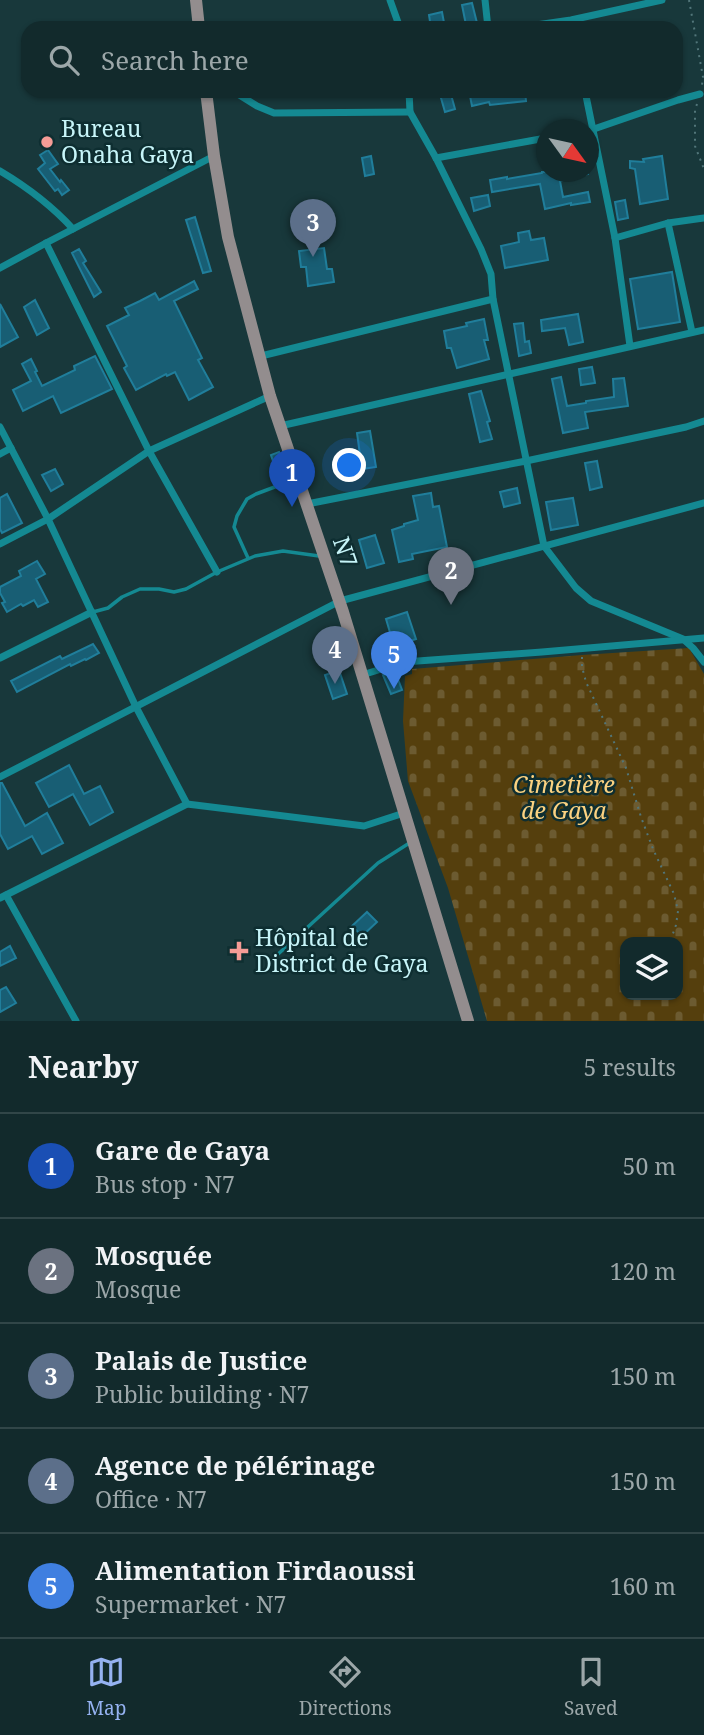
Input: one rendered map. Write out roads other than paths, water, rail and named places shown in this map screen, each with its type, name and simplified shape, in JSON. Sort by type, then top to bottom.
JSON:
[{"type":"main road","points":[[196,0],[198,21]]},
{"type":"main road","name":"N7","points":[[206,98],[228,237],[270,396],[340,601],[468,1021]]},
{"type":"street","points":[[390,0],[398,21]]},
{"type":"street","points":[[485,0],[487,21]]},
{"type":"street","points":[[583,21],[662,0]]},
{"type":"street","points":[[599,127],[700,94]]},
{"type":"street","points":[[244,98],[274,113],[410,112]]},
{"type":"street","points":[[409,98],[410,112],[436,158],[491,274],[544,546],[576,588],[591,601],[683,639],[704,662]]},
{"type":"street","points":[[586,98],[589,119]]},
{"type":"street","points":[[436,158],[536,140]]},
{"type":"street","points":[[0,268],[214,156]]},
{"type":"street","points":[[599,166],[615,238],[630,346]]},
{"type":"street","points":[[0,171],[38,196],[73,229]]},
{"type":"street","points":[[615,238],[668,223],[704,218]]},
{"type":"street","points":[[668,223],[692,332]]},
{"type":"street","points":[[46,243],[149,451],[217,572]]},
{"type":"street","points":[[261,356],[494,299]]},
{"type":"street","points":[[280,426],[704,330]]},
{"type":"street","points":[[0,544],[48,519],[149,451],[270,396]]},
{"type":"street","points":[[307,504],[526,461],[704,421]]},
{"type":"street","points":[[0,427],[48,519],[136,707],[187,804]]},
{"type":"street","points":[[0,454],[11,448]]},
{"type":"street","points":[[0,776],[340,601],[704,503]]},
{"type":"street","points":[[0,658],[92,612]]},
{"type":"street","points":[[362,675],[404,662],[704,638]]},
{"type":"street","points":[[76,1021],[3,896],[187,804],[364,826],[404,813]]},
{"type":"lane","points":[[249,559],[234,527],[247,499],[298,479]]},
{"type":"lane","points":[[92,612],[108,608],[122,597],[140,589],[174,592],[186,589],[249,559],[283,551],[325,557]]},
{"type":"lane","points":[[276,956],[378,863],[412,841]]},
{"type":"place","name":"Bureau Onaha Gaya","points":[[47,142]]},
{"type":"place","name":"Palais de Justice","points":[[313,257]]},
{"type":"place","name":"Gare de Gaya","points":[[292,507]]},
{"type":"place","name":"Mosquée","points":[[451,605]]},
{"type":"place","name":"Agence de pélérinage","points":[[335,684]]},
{"type":"place","name":"Alimentation Firdaoussi","points":[[394,689]]},
{"type":"place","name":"Hôpital de District de Gaya","points":[[239,951]]},
{"type":"park label","name":"Cimetière de Gaya","points":[[564,798]]}]
